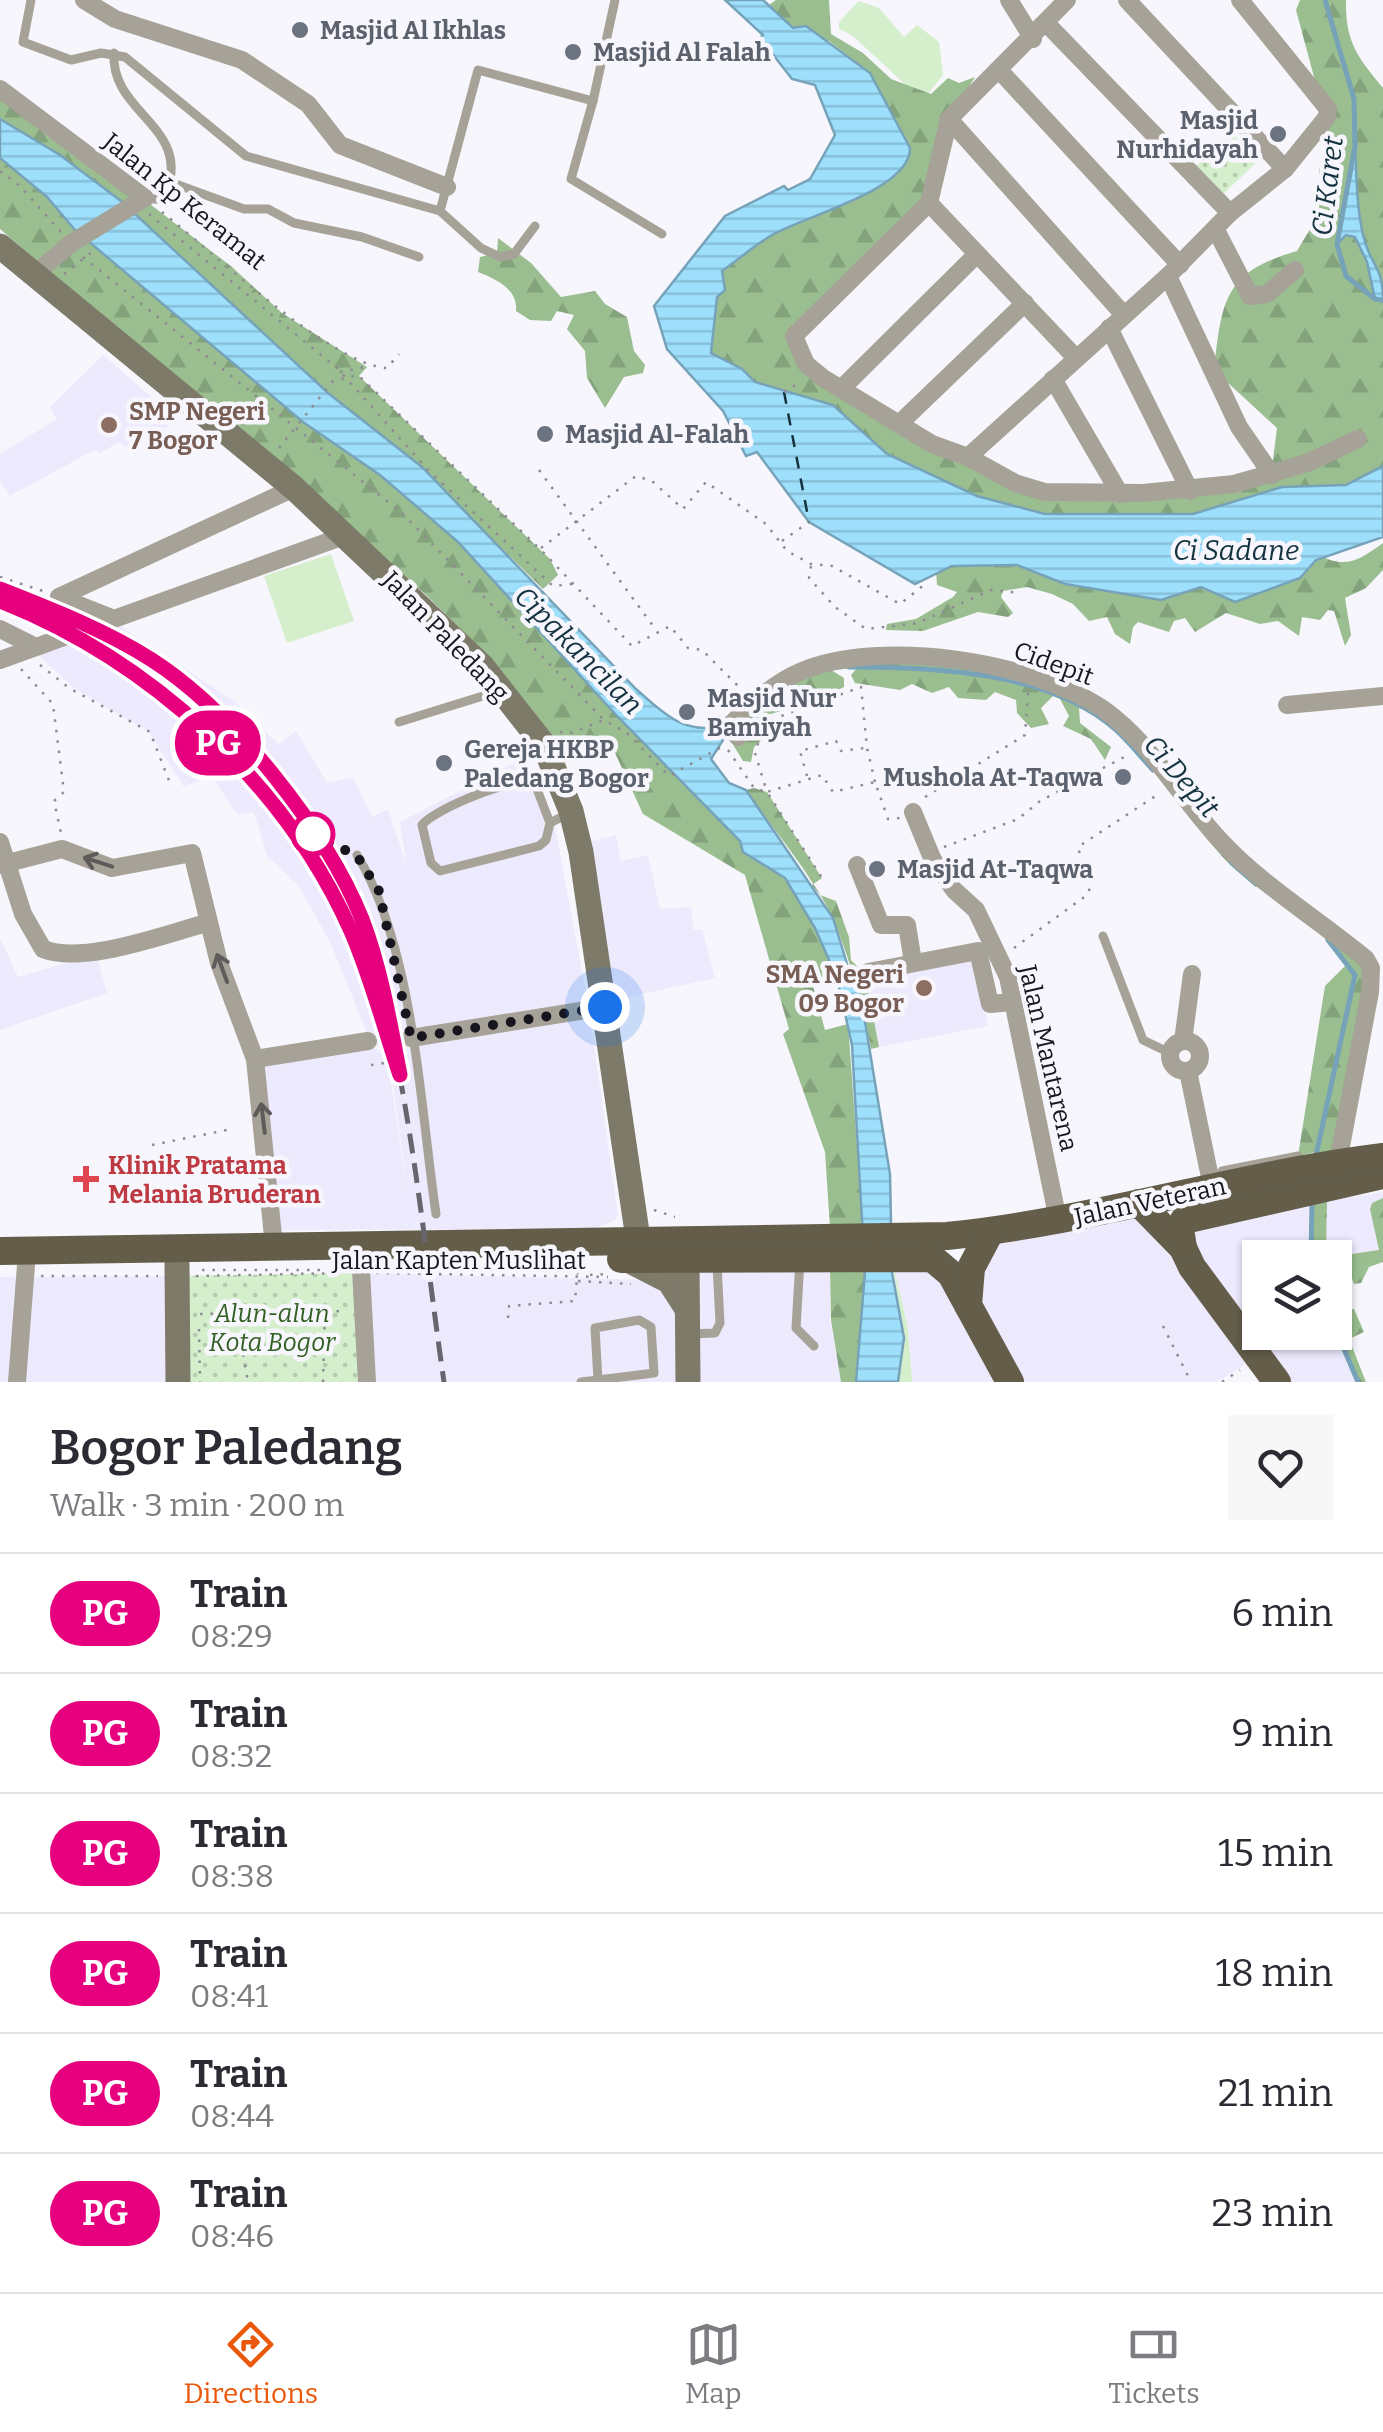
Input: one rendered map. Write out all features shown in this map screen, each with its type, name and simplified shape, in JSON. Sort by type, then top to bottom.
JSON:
[{"type":"main road","points":[[1339,1173],[1383,1157]]},
{"type":"main road","points":[[1277,1382],[1192,1267],[1183,1248],[1180,1228],[1184,1220],[1300,1172],[1383,1175]]},
{"type":"main road","name":"Jalan Veteran","points":[[917,1246],[1138,1204],[1217,1179],[1300,1172]]},
{"type":"main road","points":[[1138,1204],[1183,1248]]},
{"type":"main road","points":[[968,1306],[972,1268],[990,1232]]},
{"type":"main road","name":"Jalan Kapten Muslihat","points":[[0,1251],[274,1246],[580,1268]]},
{"type":"main road","points":[[917,1246],[940,1260],[951,1274],[1010,1382]]},
{"type":"main road","name":"Jalan Kapten Muslihat","points":[[18,1269],[580,1268],[831,1247],[917,1246]]},
{"type":"main road","name":"Jalan Kapten Muslihat","points":[[635,1265],[686,1259],[800,1258],[831,1247]]},
{"type":"street","points":[[84,0],[116,19],[242,60],[308,104],[340,144],[447,187]]},
{"type":"street","points":[[1008,0],[1033,39]]},
{"type":"street","points":[[1067,0],[1048,24],[948,119],[929,204],[794,336],[796,349],[814,372],[843,386],[932,444],[968,457],[1030,489],[1120,494],[1190,490],[1272,475],[1358,439]]},
{"type":"street","points":[[1130,0],[1285,169]]},
{"type":"street","points":[[968,457],[1174,270],[1230,213],[1285,169],[1328,109],[1248,3]]},
{"type":"street","points":[[1048,24],[1230,213]]},
{"type":"street","points":[[1000,70],[1174,270],[1230,410],[1272,475]]},
{"type":"street","name":"Jalan Kp Keramat","points":[[0,89],[144,203]]},
{"type":"street","points":[[948,119],[1124,315]]},
{"type":"street","points":[[40,270],[79,250],[144,203]]},
{"type":"street","points":[[929,204],[1076,358]]},
{"type":"street","points":[[1216,230],[1250,296],[1267,294],[1295,270]]},
{"type":"street","name":"Jalan Paledang","points":[[2,251],[40,270],[294,488],[404,590],[502,690],[544,744],[605,1007],[635,1265]]},
{"type":"street","points":[[843,386],[977,254]]},
{"type":"street","points":[[900,423],[1024,303]]},
{"type":"street","points":[[1108,328],[1190,490]]},
{"type":"street","points":[[1053,379],[1120,494]]},
{"type":"street","points":[[59,596],[294,488]]},
{"type":"street","points":[[0,629],[17,653],[344,536]]},
{"type":"street","points":[[59,596],[112,618]]},
{"type":"street","name":"Cidepit","points":[[732,736],[803,670],[832,662],[898,656],[982,665],[1069,690],[1122,724],[1242,863],[1368,963],[1339,1173]]},
{"type":"street","points":[[1287,705],[1383,696]]},
{"type":"street","name":"Jalan Mantarena","points":[[913,812],[932,858],[954,890],[976,910],[1000,957],[1013,1002],[1058,1220]]},
{"type":"street","points":[[0,842],[3,863],[23,914],[44,950],[53,953],[102,949],[207,923]]},
{"type":"street","points":[[3,863],[65,849],[112,868],[192,854],[207,923],[255,1060],[274,1246]]},
{"type":"street","points":[[856,865],[881,925],[907,925],[912,962]]},
{"type":"street","points":[[868,972],[978,951],[990,1004],[1013,1002]]},
{"type":"street","points":[[1192,974],[1176,1047],[1176,1069],[1188,1071],[1217,1179]]},
{"type":"street","points":[[411,1038],[605,1007]]},
{"type":"street","points":[[255,1060],[368,1041]]},
{"type":"street","points":[[686,1259],[688,1382]]},
{"type":"street","points":[[635,1265],[668,1280],[687,1321]]},
{"type":"street","points":[[17,1382],[18,1269]]},
{"type":"street","points":[[176,1270],[178,1382]]},
{"type":"street","points":[[361,1271],[367,1382]]},
{"type":"lane","points":[[31,0],[23,42],[71,60],[114,53],[138,65],[246,156],[440,211],[473,242],[500,256],[518,252],[536,226]]},
{"type":"lane","points":[[615,0],[571,179],[662,234]]},
{"type":"lane","points":[[114,53],[116,78],[170,152],[170,182],[163,200],[144,203]]},
{"type":"lane","points":[[440,211],[478,70],[593,101]]},
{"type":"lane","points":[[170,182],[244,209],[268,209],[294,223],[362,237],[419,257]]},
{"type":"lane","points":[[398,722],[502,690]]},
{"type":"lane","points":[[519,780],[535,784],[560,817],[539,846],[440,871],[431,863],[422,825],[437,812],[519,780]]},
{"type":"lane","points":[[357,856],[379,891],[411,1038],[436,1214]]},
{"type":"lane","points":[[1103,936],[1143,1040],[1176,1047]]},
{"type":"lane","points":[[800,1258],[796,1328],[814,1346]]},
{"type":"lane","points":[[687,1321],[715,1332],[720,1323],[717,1259]]},
{"type":"lane","points":[[581,1382],[598,1380],[654,1373],[654,1334],[646,1322],[597,1326],[598,1380]]},
{"type":"path","points":[[0,171],[20,186],[79,250],[403,514],[604,720],[627,732],[668,775],[718,750]]},
{"type":"path","name":"Jalan Kp Keramat","points":[[144,203],[282,313],[367,366]]},
{"type":"path","points":[[144,203],[346,377],[430,472],[540,573],[558,588],[573,584]]},
{"type":"path","points":[[40,270],[59,278],[79,250]]},
{"type":"path","points":[[340,372],[367,366],[387,368],[399,354]]},
{"type":"path","points":[[784,392],[814,372]]},
{"type":"path","points":[[271,457],[334,382],[358,376],[540,549],[632,646],[641,646],[670,626],[688,648],[702,650],[762,712]]},
{"type":"path","points":[[539,470],[657,632]]},
{"type":"path","points":[[540,549],[575,518],[636,476],[652,480],[683,509],[706,482],[766,524],[780,543],[811,564],[822,562],[900,604],[924,585]]},
{"type":"path","points":[[780,543],[809,522]]},
{"type":"path","points":[[811,564],[809,578],[821,594],[866,629],[918,623],[991,590],[1022,593]]},
{"type":"path","points":[[0,577],[59,596]]},
{"type":"path","points":[[17,653],[70,688],[150,732],[170,783]]},
{"type":"path","points":[[17,653],[53,704],[64,792],[54,801],[65,849]]},
{"type":"path","points":[[822,878],[767,792],[755,753],[770,717],[862,687],[866,748],[888,819],[894,821],[913,812],[930,791],[1024,735],[1029,692]]},
{"type":"path","points":[[554,730],[568,734],[604,720]]},
{"type":"path","points":[[732,736],[754,788],[767,792],[808,776],[822,776],[833,792],[840,793],[876,782]]},
{"type":"path","points":[[808,776],[800,750],[836,741],[841,752],[866,748]]},
{"type":"path","points":[[932,858],[979,830],[1010,822],[1040,801],[1132,752]]},
{"type":"path","points":[[1000,957],[1088,895],[1092,881],[1078,849],[1081,845],[1165,789]]},
{"type":"path","points":[[371,1065],[406,1060]]},
{"type":"path","points":[[152,1145],[227,1130]]},
{"type":"path","points":[[580,1268],[635,1265]]},
{"type":"path","points":[[18,1269],[361,1271],[635,1265]]},
{"type":"path","points":[[508,1318],[509,1306],[574,1300],[580,1268]]},
{"type":"path","points":[[324,1382],[325,1310]]},
{"type":"path","points":[[236,1311],[248,1382]]},
{"type":"path","points":[[199,1314],[363,1312]]},
{"type":"path","points":[[1163,1326],[1191,1382]]},
{"type":"path","points":[[1222,1382],[1258,1357]]},
{"type":"shaded area","name":"SMP Negeri 7 Bogor","points":[[103,355],[179,421],[125,447],[119,442],[100,453],[96,449],[10,496],[0,482],[0,454],[57,419],[50,407]]},
{"type":"shaded area","points":[[120,626],[234,701],[278,744],[296,731],[327,783],[353,777],[372,817],[388,809],[406,863],[400,822],[528,756],[554,821],[589,1009],[618,1216],[615,1220],[595,1229],[273,1230],[255,1059],[368,1041],[387,1057],[409,1202],[389,1055],[370,1040],[330,942],[298,885],[267,856],[254,812],[238,815],[211,776],[184,787],[149,732],[75,689],[38,655]]},
{"type":"shaded area","points":[[616,835],[621,861],[648,855],[660,909],[691,907],[694,930],[702,929],[715,978],[615,1000],[591,841]]},
{"type":"shaded area","points":[[0,938],[18,977],[96,954],[107,993],[0,1030]]},
{"type":"shaded area","name":"SMA Negeri 09 Bogor","points":[[975,953],[988,1026],[879,1047],[865,974]]},
{"type":"shaded area","points":[[1312,1188],[1311,1240],[1242,1240],[1242,1350],[1344,1350],[1358,1382],[1286,1382],[1257,1357],[1217,1382],[912,1382],[908,1329],[892,1257],[954,1279],[990,1232],[1139,1203],[1180,1232]]},
{"type":"shaded area","points":[[1383,1192],[1383,1252],[1352,1254],[1352,1240],[1326,1240],[1327,1201]]},
{"type":"shaded area","points":[[830,1266],[830,1320],[841,1382],[688,1382],[686,1271]]},
{"type":"shaded area","points":[[361,1273],[652,1280],[673,1291],[686,1382],[367,1382]]},
{"type":"shaded area","points":[[176,1276],[178,1382],[0,1382],[0,1277]]},
{"type":"green space","points":[[776,0],[829,0],[831,34],[863,53],[891,79],[931,94],[948,78],[959,83],[975,77],[949,119],[929,203],[795,336],[797,349],[900,423],[1045,492],[1271,475],[1277,428],[1214,370],[1220,325],[1231,292],[1241,279],[1273,259],[1297,251],[1319,214],[1319,172],[1328,129],[1296,10],[1300,0],[1346,0],[1354,48],[1383,88],[1383,467],[1346,485],[1282,487],[1193,514],[1045,514],[977,496],[887,454],[833,405],[755,382],[742,369],[710,353],[717,297],[725,290],[722,271],[772,235],[854,200],[894,177],[906,163],[910,148],[870,73],[829,41],[793,28],[769,5]]},
{"type":"green space","points":[[859,1],[879,8],[904,37],[917,25],[939,42],[943,75],[929,93],[921,95],[910,89],[853,36],[839,29],[839,22]]},
{"type":"green space","points":[[0,89],[232,267],[282,313],[367,367],[359,376],[550,559],[558,575],[543,589],[413,461],[328,393],[121,201],[60,155],[0,119]]},
{"type":"green space","points":[[1231,132],[1258,161],[1220,197],[1193,169]]},
{"type":"green space","points":[[0,158],[47,197],[75,230],[303,422],[380,475],[458,541],[748,854],[786,881],[809,915],[837,978],[813,986],[825,1030],[848,1024],[863,1228],[830,1228],[825,1152],[783,1034],[789,1029],[745,875],[643,814],[615,753],[558,764],[488,656],[424,593],[0,229]]},
{"type":"green space","points":[[498,238],[531,263],[561,297],[595,291],[605,304],[627,317],[634,351],[645,365],[643,373],[624,377],[605,408],[587,378],[585,351],[567,329],[574,315],[557,311],[551,321],[530,320],[516,311],[516,303],[504,286],[478,272],[480,257],[497,253]]},
{"type":"green space","points":[[1383,543],[1383,570],[1366,588],[1345,598],[1351,635],[1345,646],[1334,611],[1328,610],[1320,620],[1302,617],[1299,636],[1278,621],[1260,624],[1226,613],[1195,632],[1185,618],[1174,621],[1169,632],[1138,622],[1130,644],[1115,634],[1107,617],[1089,621],[1073,604],[1027,587],[1003,591],[1001,597],[1013,613],[1008,617],[978,612],[923,631],[886,630],[887,624],[916,619],[953,597],[957,592],[937,585],[936,571],[972,552],[1183,593],[1318,554],[1336,561],[1352,561]]},
{"type":"green space","points":[[331,554],[354,621],[287,643],[264,576]]},
{"type":"green space","points":[[834,662],[985,665],[1106,711],[1227,847],[1371,968],[1327,1201],[1326,1240],[1312,1240],[1316,1152],[1298,1156],[1325,986],[1347,964],[1311,926],[1223,857],[1126,737],[1079,708],[1080,723],[1111,747],[1105,760],[1091,739],[1063,726],[1069,716],[1060,699],[1053,696],[1041,708],[1049,724],[1031,728],[1017,713],[1016,700],[995,692],[986,700],[958,698],[949,687],[932,693],[912,684],[900,690],[855,683],[851,675],[857,668],[831,670],[844,678],[844,687],[815,701],[808,692],[802,698],[804,688],[800,695],[786,692],[784,710],[764,716],[764,738],[754,747],[751,762],[743,761],[732,743],[732,732],[718,726],[737,706]]},
{"type":"green space","points":[[746,790],[767,792],[822,878],[813,884]]},
{"type":"green space","points":[[820,895],[836,901],[849,937],[851,960],[865,974],[879,1047],[871,1049],[851,968]]},
{"type":"green space","points":[[1383,1198],[1383,1262],[1369,1267],[1361,1283],[1354,1284],[1352,1254],[1379,1250],[1372,1203]]},
{"type":"green space","points":[[892,1257],[908,1329],[912,1382],[898,1382],[904,1338]]},
{"type":"green space","points":[[830,1266],[865,1266],[856,1382],[841,1382],[831,1320]]},
{"type":"green space","name":"Alun-alun Kota Bogor","points":[[361,1273],[367,1382],[178,1382],[176,1276]]},
{"type":"green space","points":[[1352,1309],[1354,1309],[1364,1332],[1352,1338]]},
{"type":"green space","points":[[1352,1347],[1366,1382],[1358,1382],[1344,1350],[1352,1350]]},
{"type":"water","name":"Ci Sadane","points":[[725,0],[763,0],[793,28],[806,26],[870,73],[910,148],[906,163],[875,189],[772,235],[722,271],[725,290],[717,297],[711,353],[742,369],[755,382],[833,405],[887,454],[977,496],[1045,514],[1193,514],[1282,487],[1346,485],[1383,466],[1383,537],[1316,560],[1300,578],[1235,602],[1201,587],[1161,600],[1065,584],[1017,565],[952,566],[915,584],[809,522],[757,452],[746,456],[723,411],[667,349],[654,306],[725,216],[784,186],[788,190],[810,179],[835,135],[815,85],[792,79],[760,38],[763,35]]},
{"type":"water","name":"Cipakancilan","points":[[0,119],[60,155],[121,201],[328,393],[422,467],[654,705],[692,727],[716,727],[725,737],[711,759],[729,783],[746,790],[833,918],[848,967],[859,985],[890,1174],[892,1272],[904,1338],[898,1382],[856,1382],[865,1272],[852,1045],[837,978],[815,928],[785,878],[743,852],[740,841],[618,717],[458,542],[380,475],[303,422],[75,230],[47,197],[0,158]]},
{"type":"water","points":[[1355,146],[1360,218],[1365,242],[1380,275],[1383,302],[1375,299],[1367,262],[1355,237],[1346,235],[1337,244]]},
{"type":"waterway","name":"Ci Karet","points":[[1325,0],[1354,99],[1355,146],[1337,244],[1346,276],[1375,299],[1383,300]]},
{"type":"waterway","name":"Ci Depit","points":[[849,667],[953,671],[1025,684],[1058,695],[1089,710],[1116,730],[1153,770]]},
{"type":"waterway","name":"Ci Depit","points":[[740,728],[788,687]]},
{"type":"waterway","name":"Ci Depit","points":[[1231,862],[1256,884]]},
{"type":"waterway","name":"Ci Depit","points":[[1315,1160],[1355,975],[1328,940]]},
{"type":"waterway","name":"Ci Depit","points":[[1311,1240],[1312,1201]]},
{"type":"waterway","name":"Ci Depit","points":[[1344,1350],[1358,1382]]},
{"type":"ferry route","points":[[784,392],[809,522]]},
{"type":"railway","points":[[0,589],[92,629],[168,674],[234,732],[298,810]]},
{"type":"railway","points":[[50,623],[117,662],[178,709],[234,762],[285,819]]},
{"type":"railway","points":[[322,849],[354,907],[384,998],[409,1130],[444,1382]]},
{"type":"railway","points":[[310,858],[359,952]]},
{"type":"train","name":"PG","points":[[0,589],[90,626],[151,659],[206,700],[274,775],[341,878],[361,918],[388,1006],[400,1075],[351,931],[285,819],[224,749],[150,686],[70,632],[0,601]]},
{"type":"place","name":"Masjid Al Ikhlas","points":[[300,30]]},
{"type":"place","name":"Masjid Al Falah","points":[[573,52]]},
{"type":"place","name":"Masjid Nurhidayah","points":[[1278,134]]},
{"type":"place","name":"SMP Negeri 7 Bogor","points":[[109,425]]},
{"type":"place","name":"Masjid Al-Falah","points":[[545,434]]},
{"type":"place","name":"Masjid Nur Bamiyah","points":[[687,712]]},
{"type":"place","name":"Gereja HKBP Paledang Bogor","points":[[444,763]]},
{"type":"place","name":"Mushola At-Taqwa","points":[[1123,777]]},
{"type":"place","name":"Masjid At-Taqwa","points":[[877,869]]},
{"type":"place","name":"SMA Negeri 09 Bogor","points":[[924,988]]},
{"type":"place","name":"Klinik Pratama Melania Bruderan","points":[[86,1179]]},
{"type":"route","points":[[313,834],[357,856],[379,891],[411,1038],[605,1007]]}]
